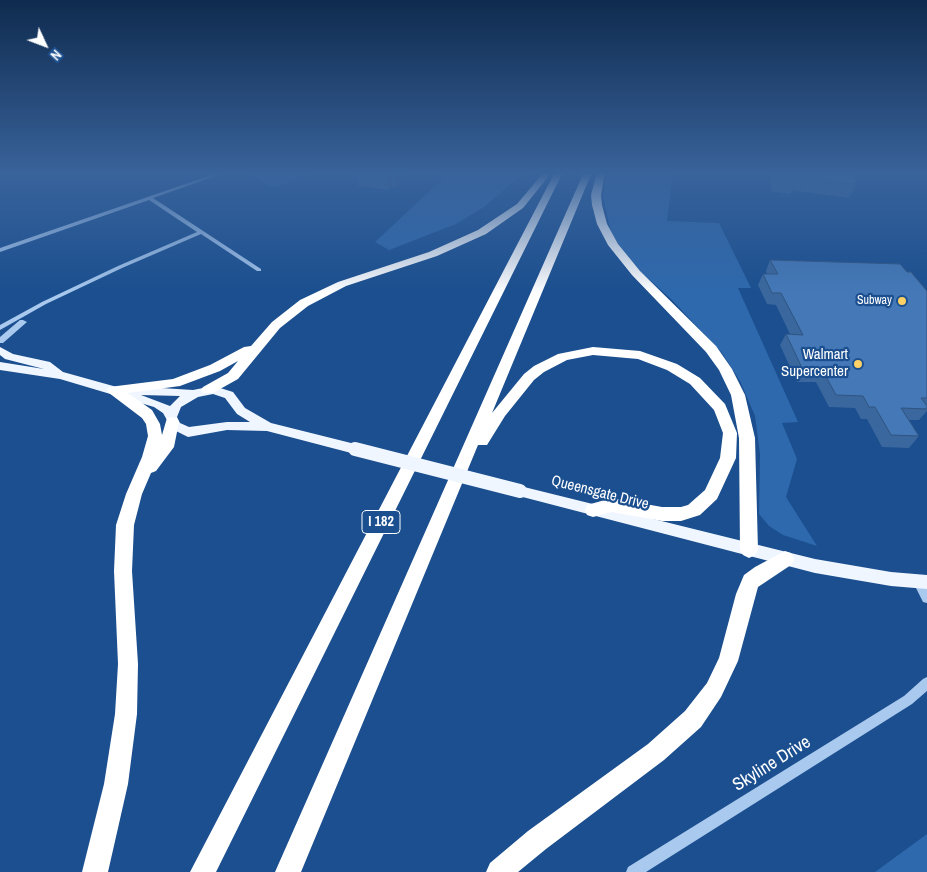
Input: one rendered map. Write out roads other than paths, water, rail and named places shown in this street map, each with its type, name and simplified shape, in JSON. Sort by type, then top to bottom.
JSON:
[{"type":"highway","points":[[202,392],[233,376],[262,341],[291,312],[315,297],[350,281],[433,254],[493,226],[511,213]]},
{"type":"highway","name":"I 182","points":[[203,872],[538,213]]},
{"type":"highway","points":[[288,872],[571,213]]},
{"type":"highway","points":[[599,213],[605,232],[613,245],[636,274],[711,350],[725,369],[738,395],[744,412],[747,438],[749,550]]},
{"type":"highway","points":[[114,390],[157,386],[196,376],[233,360],[262,341]]},
{"type":"highway","points":[[437,526],[490,427],[518,388],[539,368],[563,357],[593,351],[625,352],[659,361],[695,381],[720,408],[730,434],[728,458],[711,494],[694,510],[681,514],[662,514],[612,505],[593,510]]},
{"type":"highway","points":[[95,872],[116,784],[126,714],[128,664],[123,553],[126,526],[134,494],[154,445],[154,430],[150,419],[142,409],[114,390]]},
{"type":"highway","points":[[134,494],[143,477],[166,447],[171,431],[171,420]]},
{"type":"highway","points":[[499,872],[537,840],[656,752],[692,719],[714,690],[728,662],[745,594],[751,581],[785,559]]},
{"type":"main road","points":[[0,350],[9,357],[46,365],[60,375]]},
{"type":"main road","points":[[0,366],[60,375],[158,404],[168,410],[171,420],[180,429],[188,432],[227,426],[267,427]]},
{"type":"main road","points":[[114,390],[175,394],[222,392],[229,395],[241,411],[267,427]]},
{"type":"main road","points":[[171,420],[172,410],[180,401],[202,392]]},
{"type":"main road","name":"Queensgate Drive","points":[[267,427],[785,559],[865,575],[923,582]]},
{"type":"street","points":[[0,250],[107,213]]},
{"type":"street","points":[[171,213],[259,270]]},
{"type":"street","points":[[0,328],[67,293],[200,232]]},
{"type":"street","points":[[0,342],[22,322],[67,293]]},
{"type":"street","points":[[923,582],[927,598]]},
{"type":"street","name":"Skyline Drive","points":[[633,872],[908,700],[927,683]]},
{"type":"place","name":"Subway","points":[[902,301]]},
{"type":"place","name":"Walmart Supercenter","points":[[858,364]]}]
